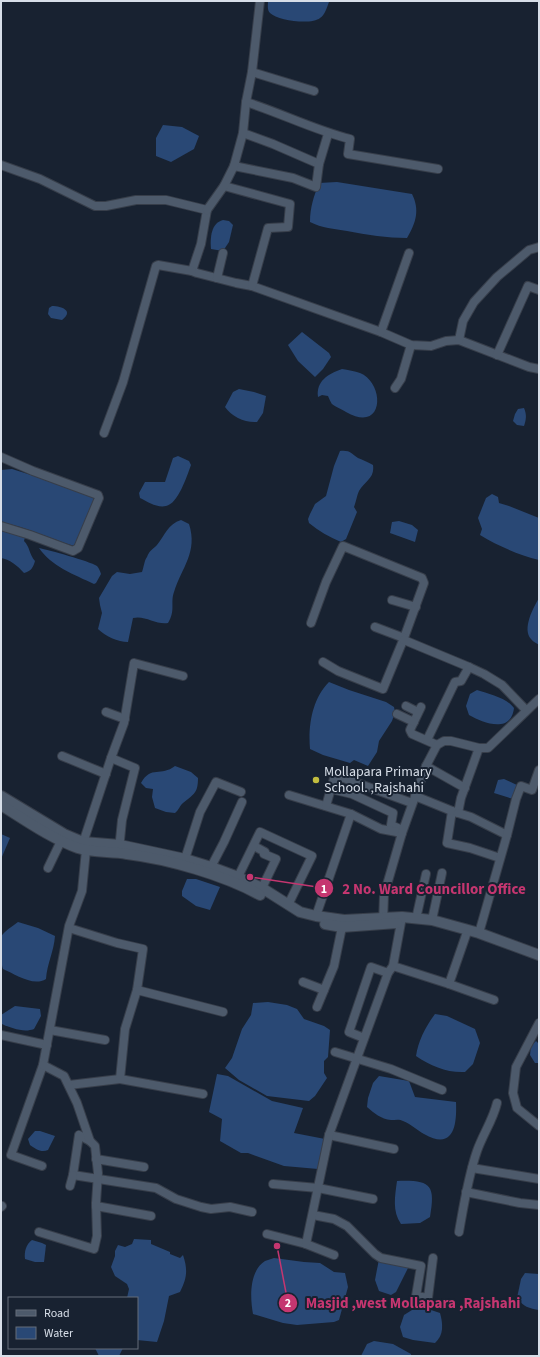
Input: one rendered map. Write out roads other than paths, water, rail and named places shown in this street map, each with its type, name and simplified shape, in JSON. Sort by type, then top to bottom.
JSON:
[{"type":"street","points":[[192,271],[200,244],[207,210],[224,186],[234,166],[242,133],[252,72],[260,1]]},
{"type":"street","points":[[252,72],[314,91]]},
{"type":"street","points":[[246,102],[273,110],[328,134],[350,139],[348,154],[438,169]]},
{"type":"street","points":[[242,133],[273,144],[319,164]]},
{"type":"street","points":[[234,166],[294,178],[316,187],[319,164],[328,134]]},
{"type":"street","points":[[1,165],[40,179],[95,206],[106,206],[136,200],[166,200],[207,210]]},
{"type":"street","points":[[224,186],[290,204],[288,227],[268,228],[252,286]]},
{"type":"street","points":[[459,340],[463,320],[474,302],[497,277],[529,250],[539,247]]},
{"type":"street","points":[[217,278],[223,253]]},
{"type":"street","points":[[381,332],[410,254]]},
{"type":"street","points":[[104,433],[123,382],[156,266],[158,265],[192,271],[252,286],[381,332],[411,345],[432,346],[446,341],[459,340],[529,367],[539,369]]},
{"type":"street","points":[[497,355],[528,286],[539,290]]},
{"type":"street","points":[[395,388],[401,379],[411,345]]},
{"type":"street","points":[[1,457],[33,471],[98,495],[99,498],[78,548],[73,551],[1,526]]},
{"type":"street","points":[[310,623],[326,582],[343,546],[422,578],[424,583],[404,639],[383,689],[338,671],[322,662]]},
{"type":"street","points":[[392,600],[416,607]]},
{"type":"street","points":[[375,627],[469,667],[502,685],[526,710]]},
{"type":"street","points":[[42,1166],[11,1155],[43,1065],[69,928],[82,891],[84,847],[111,758],[125,719],[134,663],[183,676]]},
{"type":"street","points":[[426,740],[455,682],[461,681],[469,667]]},
{"type":"street","points":[[383,921],[384,895],[402,832],[426,766],[437,745],[444,741],[451,741],[479,748],[488,748],[539,699]]},
{"type":"street","points":[[406,706],[419,710],[410,732],[437,745]]},
{"type":"street","points":[[106,712],[125,719]]},
{"type":"street","points":[[397,714],[414,722]]},
{"type":"street","points":[[479,748],[455,812],[447,843],[470,848],[500,858]]},
{"type":"street","points":[[62,756],[106,774]]},
{"type":"street","points":[[111,758],[136,768],[122,820],[119,849]]},
{"type":"street","points":[[426,766],[465,788]]},
{"type":"street","points":[[479,933],[516,799],[521,786],[535,792],[539,770]]},
{"type":"street","points":[[326,806],[334,778],[338,776],[471,817],[507,835]]},
{"type":"street","points":[[185,859],[200,812],[216,782],[241,792]]},
{"type":"street","points":[[331,789],[352,794],[393,813],[391,826],[402,832]]},
{"type":"street","points":[[289,795],[351,814],[382,828],[402,832]]},
{"type":"street","points":[[1,796],[84,847]]},
{"type":"street","points":[[211,867],[242,802]]},
{"type":"street","points":[[1,805],[61,841],[84,847],[119,849],[185,859],[211,867],[237,880],[298,917],[315,923],[342,927],[383,921]]},
{"type":"street","points":[[316,916],[351,814]]},
{"type":"street","points":[[237,880],[260,832],[312,856],[288,905]]},
{"type":"street","points":[[48,868],[61,841]]},
{"type":"street","points":[[254,846],[265,852],[264,854],[276,859],[262,888]]},
{"type":"street","points":[[119,849],[147,858],[237,880],[262,888],[300,912],[344,920],[432,920],[479,933],[539,955]]},
{"type":"street","points":[[432,920],[442,873]]},
{"type":"street","points":[[416,919],[426,874]]},
{"type":"street","points":[[401,920],[466,935],[539,962]]},
{"type":"street","points":[[306,1244],[329,1135],[388,973],[393,966],[401,920]]},
{"type":"street","points":[[317,1007],[334,966],[342,927]]},
{"type":"street","points":[[69,928],[117,943],[143,949],[137,990],[125,1029],[120,1079]]},
{"type":"street","points":[[449,984],[466,935]]},
{"type":"street","points":[[393,966],[494,1000]]},
{"type":"street","points":[[364,1038],[349,1032],[351,1021],[371,967],[388,973]]},
{"type":"street","points":[[303,982],[324,990]]},
{"type":"street","points":[[137,990],[223,1012]]},
{"type":"street","points":[[539,1023],[516,1067],[513,1093],[517,1108],[539,1126]]},
{"type":"street","points":[[50,1030],[105,1040]]},
{"type":"street","points":[[1,1035],[47,1045]]},
{"type":"street","points":[[335,1052],[391,1069],[442,1090]]},
{"type":"street","points":[[39,1232],[94,1249],[97,1236],[96,1206],[98,1179],[94,1146],[90,1141],[77,1103],[64,1076],[43,1065]]},
{"type":"street","points":[[69,1085],[120,1079],[203,1094]]},
{"type":"street","points":[[459,1232],[468,1181],[477,1151],[495,1111],[497,1103]]},
{"type":"street","points":[[70,1186],[79,1135],[90,1141]]},
{"type":"street","points":[[329,1135],[394,1149]]},
{"type":"street","points":[[96,1159],[144,1167]]},
{"type":"street","points":[[472,1168],[539,1179]]},
{"type":"street","points":[[73,1175],[156,1188],[176,1199],[201,1207],[211,1209],[230,1207],[252,1212]]},
{"type":"street","points":[[273,1184],[318,1188],[373,1199]]},
{"type":"street","points":[[466,1192],[520,1203],[539,1205]]},
{"type":"street","points":[[96,1206],[151,1216]]},
{"type":"street","points":[[312,1215],[334,1219],[347,1226],[381,1258],[421,1266],[416,1286],[416,1296],[428,1298],[433,1258]]},
{"type":"street","points":[[267,1234],[306,1244],[334,1255]]},
{"type":"water","points":[[268,1],[329,2],[322,17],[316,20],[303,22],[287,20],[274,16],[268,10]]},
{"type":"water","points":[[163,125],[182,127],[199,136],[194,149],[171,162],[156,156],[156,138]]},
{"type":"water","points":[[337,182],[412,194],[416,206],[416,216],[413,227],[407,238],[362,234],[319,226],[310,222],[314,197],[319,183]]},
{"type":"water","points":[[223,220],[229,221],[233,225],[229,242],[223,251],[211,249],[212,232],[216,224]]},
{"type":"water","points":[[52,306],[63,308],[67,312],[62,320],[51,318],[48,314],[49,308]]},
{"type":"water","points":[[302,332],[329,353],[331,357],[323,369],[315,377],[298,361],[288,345]]},
{"type":"water","points":[[342,369],[360,373],[368,378],[374,386],[377,396],[377,404],[374,412],[368,417],[359,417],[346,412],[332,404],[328,396],[322,395],[318,397],[321,382],[332,373]]},
{"type":"water","points":[[239,389],[266,396],[263,413],[257,422],[239,419],[231,414],[225,407],[233,392]]},
{"type":"water","points":[[524,408],[526,417],[524,426],[517,425],[513,421],[515,414],[518,409]]},
{"type":"water","points":[[340,451],[349,452],[373,465],[371,476],[359,491],[354,507],[357,512],[346,539],[341,542],[317,529],[309,523],[308,519],[315,504],[326,496],[334,466]]},
{"type":"water","points":[[178,456],[189,461],[191,465],[182,489],[174,500],[166,506],[159,506],[140,498],[139,493],[145,482],[165,482],[173,458]]},
{"type":"water","points":[[12,469],[76,489],[95,498],[89,521],[74,546],[1,522],[1,470]]},
{"type":"water","points":[[492,494],[498,497],[499,503],[539,518],[539,560],[509,550],[480,535],[482,529],[478,518],[486,498]]},
{"type":"water","points":[[181,520],[189,524],[192,543],[188,559],[174,592],[172,600],[172,614],[168,623],[159,623],[137,617],[133,618],[128,642],[116,640],[104,634],[98,629],[102,613],[99,598],[112,576],[117,572],[130,574],[142,572],[145,560],[150,552],[157,545],[167,530],[173,524]]},
{"type":"water","points":[[399,521],[412,525],[418,530],[415,542],[390,533],[392,522]]},
{"type":"water","points":[[1,530],[25,537],[24,541],[35,561],[30,570],[24,573],[13,563],[1,558]]},
{"type":"water","points":[[39,548],[93,564],[98,567],[101,574],[94,584],[57,565]]},
{"type":"water","points":[[539,598],[539,645],[531,639],[528,624],[529,618]]},
{"type":"water","points":[[329,682],[386,702],[394,707],[395,712],[392,721],[379,741],[377,752],[368,766],[354,760],[350,763],[323,755],[310,749],[312,713],[319,696]]},
{"type":"water","points":[[477,690],[497,697],[507,702],[514,708],[512,716],[508,721],[502,724],[489,723],[469,715],[466,706],[470,694]]},
{"type":"water","points":[[175,766],[191,772],[198,778],[195,793],[182,804],[175,813],[166,812],[155,808],[152,797],[153,789],[146,788],[141,783],[149,774],[165,771]]},
{"type":"water","points":[[504,779],[519,786],[513,799],[494,793],[498,780]]},
{"type":"water","points":[[1,834],[10,838],[1,859]]},
{"type":"water","points":[[187,879],[196,879],[220,887],[210,910],[196,906],[182,896],[182,891]]},
{"type":"water","points":[[18,922],[38,928],[55,936],[46,979],[35,982],[30,981],[3,969],[1,937]]},
{"type":"water","points":[[268,1002],[287,1005],[297,1009],[304,1019],[324,1026],[330,1030],[328,1057],[324,1061],[324,1073],[327,1078],[315,1096],[309,1101],[267,1096],[239,1080],[225,1068],[232,1058],[242,1029],[251,1015],[253,1003]]},
{"type":"water","points":[[15,1006],[40,1009],[41,1016],[34,1029],[22,1030],[2,1024],[1,1015]]},
{"type":"water","points":[[435,1014],[447,1016],[475,1029],[480,1043],[473,1064],[465,1072],[439,1068],[416,1056],[423,1034]]},
{"type":"water","points":[[536,1041],[539,1044],[539,1063],[535,1063],[530,1055],[531,1046]]},
{"type":"water","points":[[217,1074],[228,1076],[272,1101],[303,1108],[294,1133],[325,1139],[318,1169],[284,1166],[248,1153],[241,1153],[220,1141],[222,1119],[209,1112]]},
{"type":"water","points":[[379,1076],[409,1081],[415,1097],[456,1102],[456,1119],[452,1133],[448,1137],[442,1139],[434,1138],[424,1134],[402,1120],[391,1120],[384,1118],[372,1111],[367,1107],[368,1098],[373,1083]]},
{"type":"water","points":[[35,1131],[40,1131],[55,1136],[48,1150],[41,1151],[30,1145],[28,1139]]},
{"type":"water","points":[[397,1181],[424,1183],[428,1186],[432,1197],[430,1217],[420,1223],[401,1224],[395,1209]]},
{"type":"water","points":[[134,1239],[151,1240],[151,1244],[180,1258],[183,1255],[185,1260],[186,1274],[184,1282],[180,1292],[169,1296],[164,1321],[157,1342],[138,1340],[138,1297],[127,1297],[129,1289],[127,1284],[115,1276],[111,1267],[118,1245],[125,1247],[132,1244]]},
{"type":"water","points":[[32,1240],[46,1245],[44,1262],[35,1262],[25,1259],[26,1248]]},
{"type":"water","points":[[274,1258],[320,1263],[334,1272],[345,1273],[348,1287],[339,1320],[334,1322],[297,1325],[283,1323],[253,1314],[251,1293],[253,1278],[260,1265],[265,1261]]},
{"type":"water","points":[[379,1259],[407,1263],[408,1268],[396,1292],[391,1295],[379,1291],[375,1280]]},
{"type":"water","points":[[525,1273],[539,1274],[539,1310],[526,1307],[517,1298],[521,1279]]},
{"type":"water","points":[[428,1309],[440,1313],[442,1329],[438,1340],[435,1343],[403,1337],[400,1327],[404,1315],[412,1310]]},
{"type":"water","points":[[374,1341],[393,1344],[411,1354],[411,1356],[361,1356],[367,1344]]},
{"type":"water","points":[[96,1349],[122,1349],[119,1356],[99,1356]]},
{"type":"place","name":"Mollapara Primary School. ,Rajshahi","points":[[316,780]]},
{"type":"place","name":"2 No. Ward Councillor Office","points":[[250,877]]},
{"type":"place","name":"Masjid ,west Mollapara ,Rajshahi","points":[[277,1246]]}]
